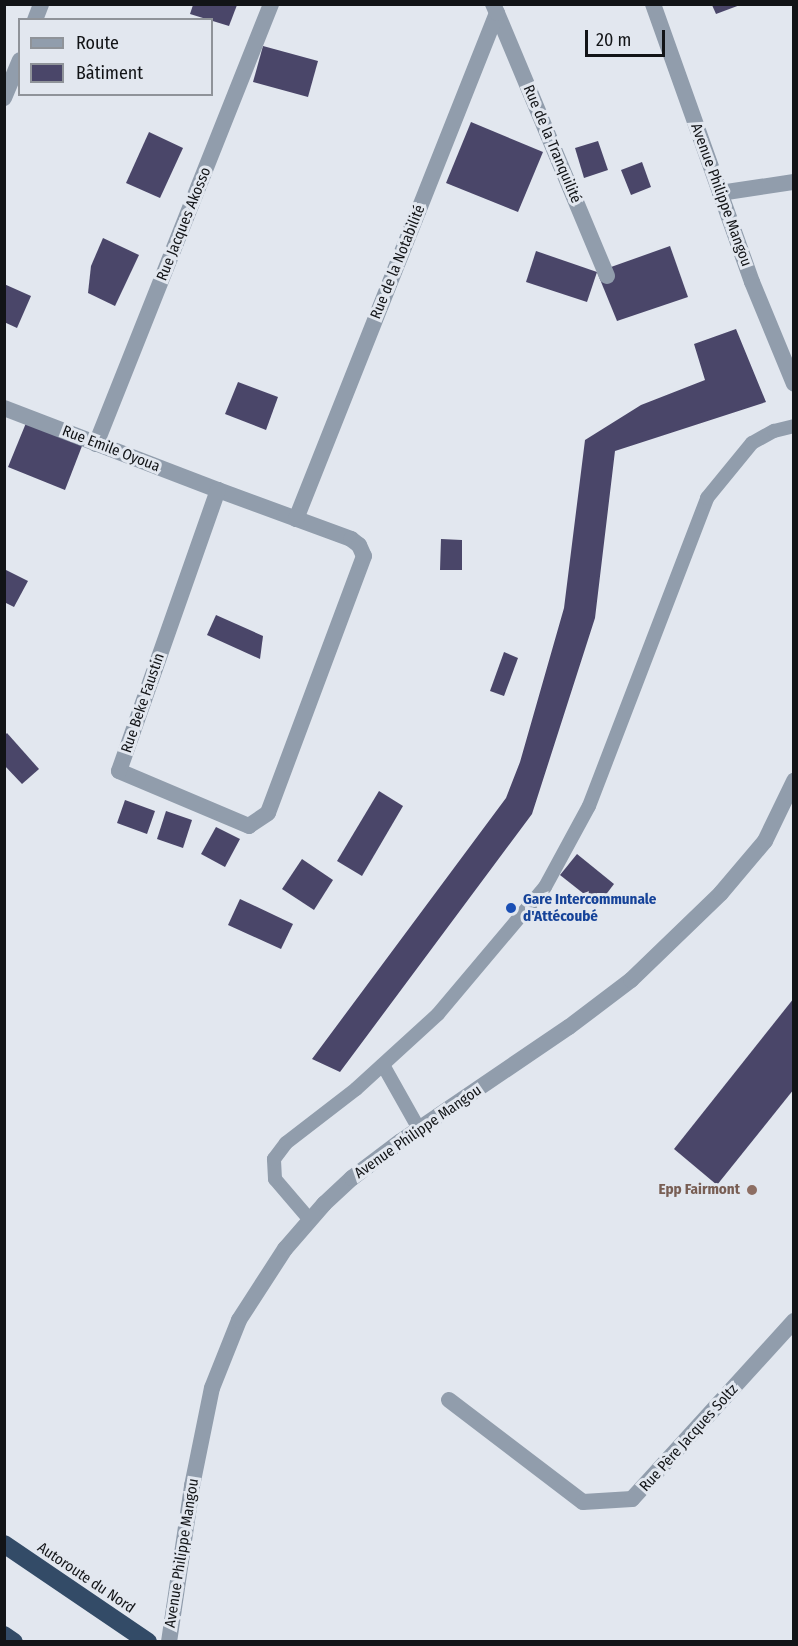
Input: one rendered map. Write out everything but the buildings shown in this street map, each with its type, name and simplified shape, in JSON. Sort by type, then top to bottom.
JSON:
[{"type":"highway","name":"Autoroute du Nord","points":[[4,1544],[148,1641]]},
{"type":"highway","points":[[4,1635],[14,1641]]},
{"type":"street","name":"Rue Jacques Akosso","points":[[96,444],[271,4]]},
{"type":"street","name":"Avenue Philippe Mangou","points":[[653,4],[720,193],[794,384]]},
{"type":"street","name":"Rue de la Tranquilité","points":[[495,9],[607,276]]},
{"type":"street","name":"Rue de la Notabilité","points":[[296,519],[495,9]]},
{"type":"street","points":[[4,98],[18,65]]},
{"type":"street","points":[[720,193],[794,182]]},
{"type":"street","name":"Rue Emile Oyoua","points":[[4,408],[218,490]]},
{"type":"street","name":"Rue Beke Faustin","points":[[218,490],[351,539],[359,545],[364,556],[268,813],[249,826],[119,771],[218,490]]},
{"type":"street","name":"Avenue Philippe Mangou","points":[[169,1641],[192,1486],[212,1388],[239,1320],[285,1249],[352,1178],[419,1129],[569,1027],[631,980],[721,893],[765,841],[794,781]]},
{"type":"street","name":"Rue Père Jacques Soltz","points":[[449,1400],[583,1502],[632,1499],[793,1326]]},
{"type":"lane","points":[[310,1220],[275,1179],[274,1159],[286,1143],[382,1065],[438,1014],[545,887],[589,806],[707,498],[752,442],[774,431],[794,426]]},
{"type":"lane","points":[[382,1065],[419,1129]]},
{"type":"place","name":"Gare Intercommunale d'Attécoubé","points":[[511,908]]},
{"type":"place","name":"Epp Fairmont","points":[[752,1190]]}]
